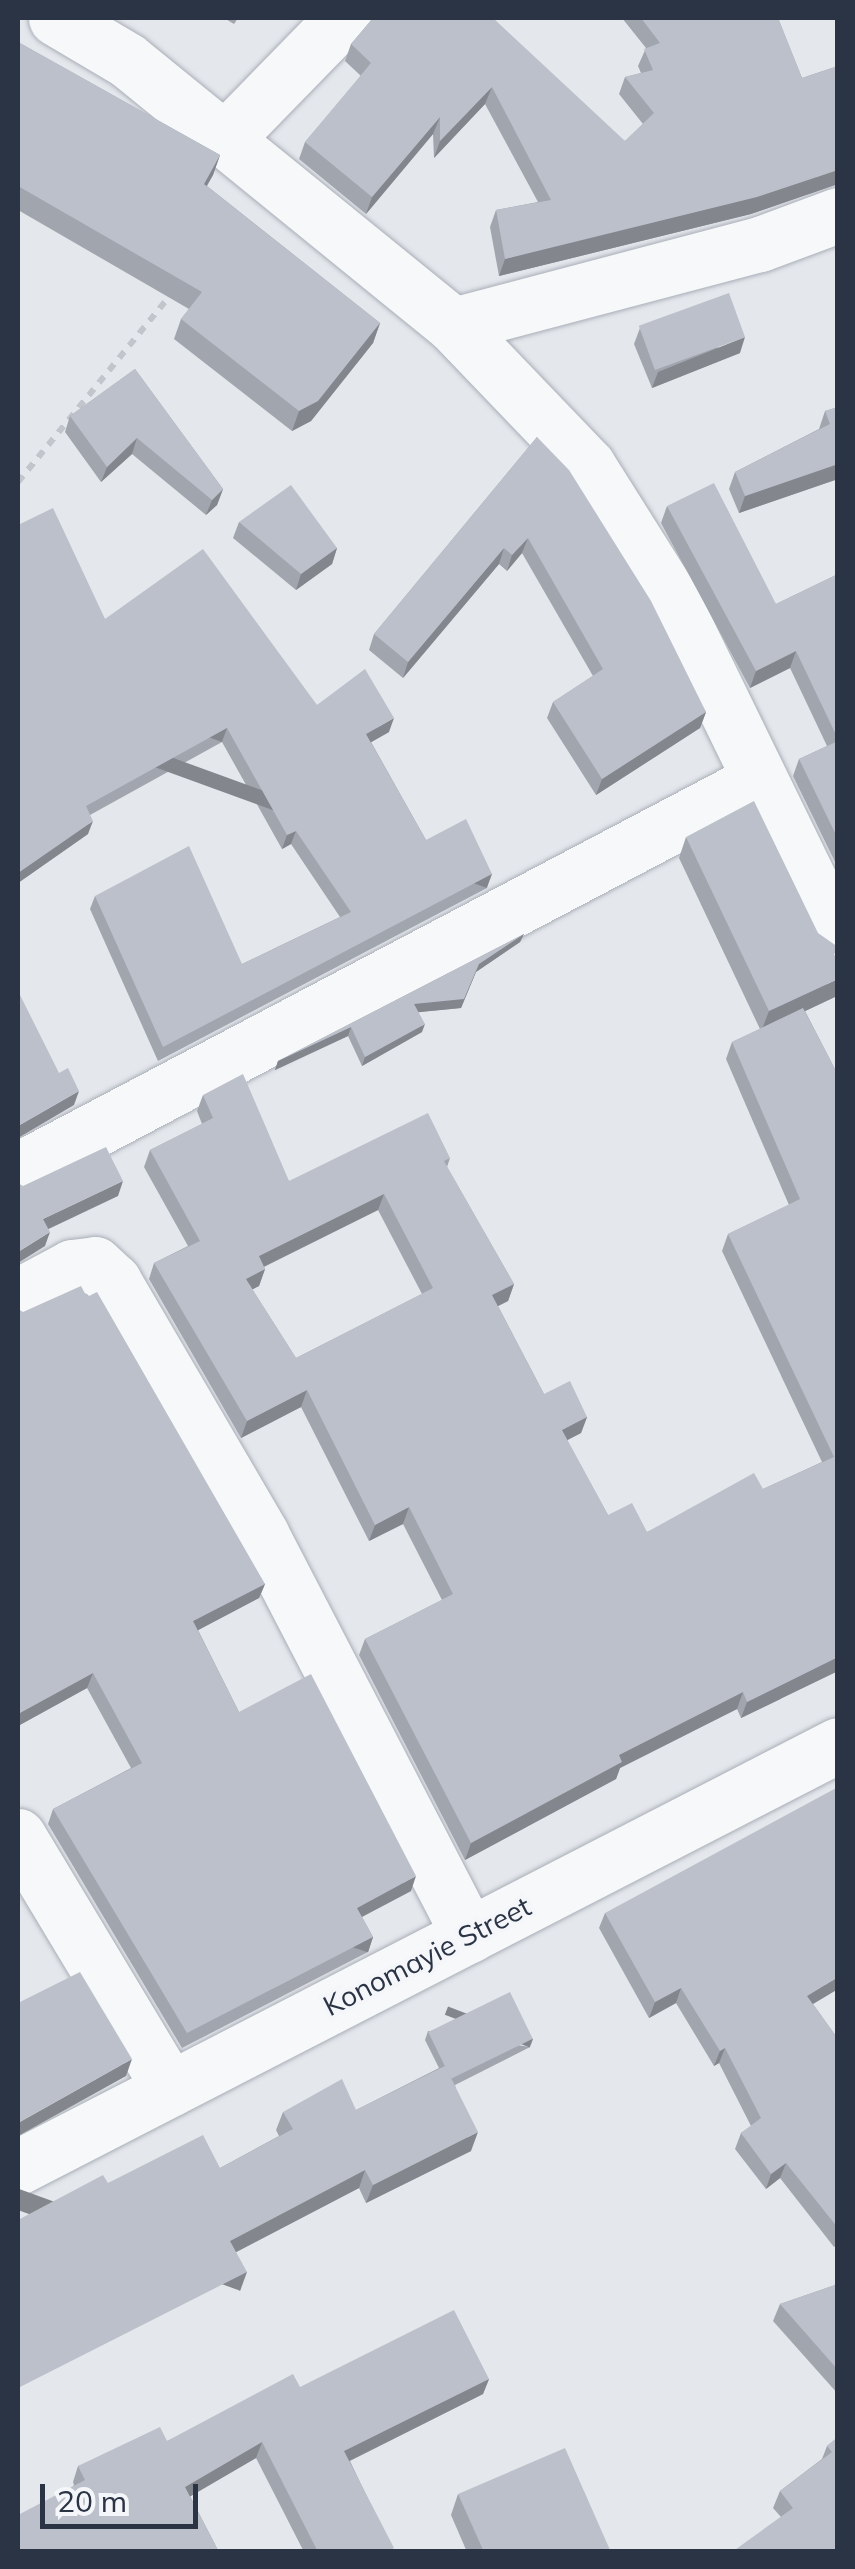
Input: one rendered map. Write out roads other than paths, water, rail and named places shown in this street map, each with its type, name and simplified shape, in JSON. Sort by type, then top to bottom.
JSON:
[{"type":"street","points":[[56,18],[127,60],[454,325],[588,466],[674,601],[838,940]]},
{"type":"street","points":[[225,139],[344,18]]},
{"type":"street","points":[[454,325],[760,244],[838,214]]},
{"type":"street","points":[[18,1170],[759,780]]},
{"type":"street","points":[[18,1296],[72,1267],[95,1264],[114,1282],[261,1534],[469,1935]]},
{"type":"street","name":"Konomayie Street","points":[[18,2168],[838,1745]]},
{"type":"street","points":[[18,1836],[170,2089]]}]
